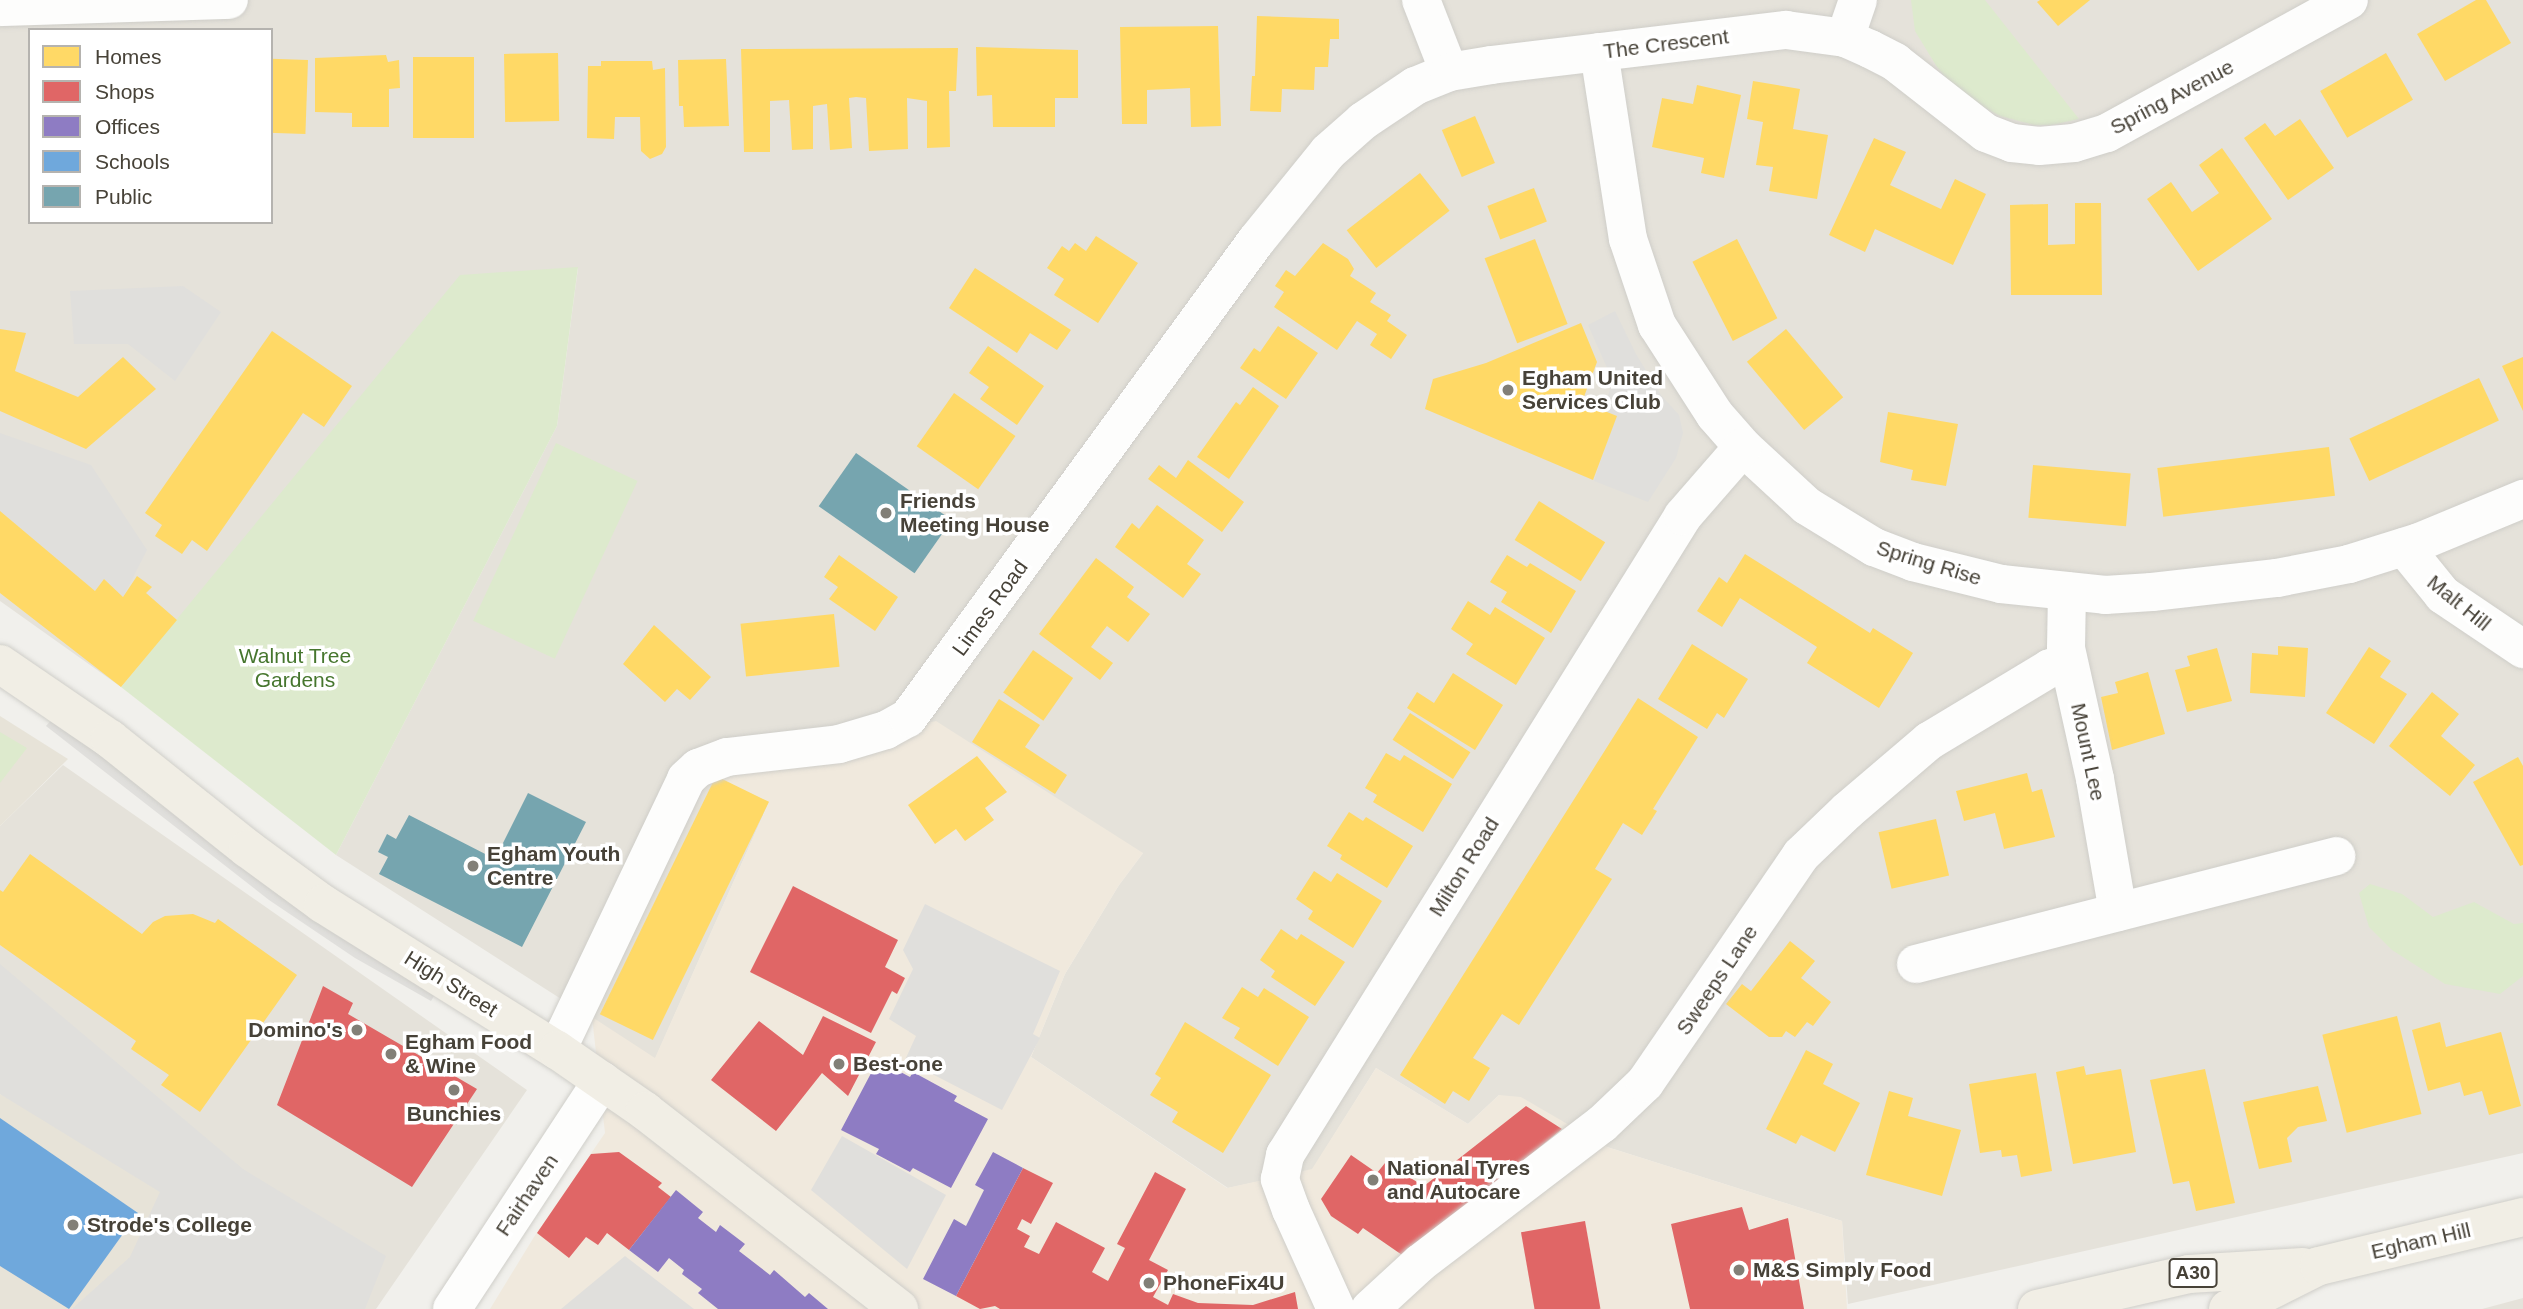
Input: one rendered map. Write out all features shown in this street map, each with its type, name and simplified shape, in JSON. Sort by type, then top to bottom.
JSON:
[{"type":"main road","name":"High Street","points":[[0,664],[110,739],[248,849],[323,904],[602,1081],[899,1309]]},
{"type":"main road","name":"Egham Hill","points":[[2059,1307],[2189,1274],[2319,1266],[2523,1217]]},
{"type":"main road","name":"Egham Hill","points":[[2228,1309],[2319,1266]]},
{"type":"street","points":[[0,7],[229,0]]},
{"type":"street","points":[[1420,0],[1449,72]]},
{"type":"street","points":[[1845,38],[1858,0]]},
{"type":"street","name":"Spring Avenue","points":[[1845,38],[1895,62],[1986,134],[2012,143],[2039,146],[2074,143],[2107,134],[2349,0]]},
{"type":"street","name":"The Crescent","points":[[1449,72],[1786,30],[1845,38]]},
{"type":"street","name":"Spring Rise","points":[[1599,52],[1620,202],[1638,274],[1657,325],[1715,415],[1743,447],[1807,506],[1874,547],[1913,562],[2001,584],[2105,595],[2152,592],[2277,578],[2349,564],[2404,547],[2523,499]]},
{"type":"street","name":"Limes Road","points":[[557,1050],[686,779],[698,768],[727,757],[839,744],[886,730],[908,718],[1014,576],[1194,322],[1328,152],[1392,100],[1449,72]]},
{"type":"street","name":"Milton Road","points":[[1336,1309],[1291,1210],[1280,1179],[1285,1155],[1683,516],[1743,447]]},
{"type":"street","name":"Malt Hill","points":[[2404,547],[2443,595],[2523,649]]},
{"type":"street","name":"Mount Lee","points":[[2067,591],[2066,648],[2095,779],[2118,912]]},
{"type":"street","name":"Sweeps Lane","points":[[1370,1309],[1420,1264],[1602,1124],[1645,1083],[1801,855],[1877,784],[1929,741],[2050,668],[2069,664]]},
{"type":"street","points":[[1916,964],[2336,856]]},
{"type":"street","name":"Fairhaven","points":[[452,1309],[602,1081]]},
{"type":"shaded area","points":[[0,0],[2523,0],[2523,1153],[1848,1304],[1842,1221],[1607,1147],[1499,1095],[1468,1124],[1376,1068],[1312,1170],[1228,1188],[1031,1057],[1065,974],[1119,885],[1143,853],[718,777],[769,802],[655,1059],[336,855],[557,426],[578,268],[177,620],[121,687],[0,601]]},
{"type":"shaded area","points":[[183,286],[221,312],[175,381],[128,344],[74,344],[70,291]]},
{"type":"shaded area","points":[[1615,311],[1636,354],[1661,395],[1679,415],[1683,433],[1676,458],[1648,502],[1594,481],[1616,416],[1603,410],[1613,381],[1588,325]]},
{"type":"shaded area","points":[[0,433],[91,465],[147,550],[123,597],[104,579],[95,591],[0,511]]},
{"type":"shaded area","points":[[0,716],[68,759],[0,826]]},
{"type":"shaded area","points":[[53,718],[437,991],[431,1001],[355,958],[269,900],[46,726]]},
{"type":"shaded area","points":[[936,721],[1143,853],[1119,885],[1065,974],[1031,1057],[1227,1188],[1312,1169],[1376,1068],[1468,1124],[1499,1095],[1521,1097],[1607,1147],[1842,1221],[1847,1309],[490,1309],[534,1237],[605,1133],[592,1017],[655,1058],[769,802],[716,776]]},
{"type":"shaded area","points":[[63,765],[527,1090],[376,1309],[73,1309],[7,1100],[0,1094],[0,826]]},
{"type":"shaded area","points":[[925,904],[1060,971],[1033,1034],[1040,1038],[1002,1110],[905,1060],[916,1036],[889,1019],[913,969],[903,950]]},
{"type":"shaded area","name":"Strode's College","points":[[0,964],[243,1169],[386,1256],[365,1309],[72,1309],[130,1257],[160,1192],[0,1094]]},
{"type":"shaded area","name":"Strode's College","points":[[0,1094],[160,1192],[130,1257],[72,1309],[0,1309]]},
{"type":"shaded area","points":[[842,1136],[946,1195],[907,1269],[811,1190]]},
{"type":"shaded area","points":[[625,1256],[694,1309],[561,1309]]},
{"type":"shaded area","points":[[2523,1298],[2523,1309],[2482,1309]]},
{"type":"green space","points":[[1911,0],[1985,0],[2079,119],[2052,125],[2034,125],[2000,116],[1980,105],[1951,84],[1937,67],[1915,31]]},
{"type":"green space","name":"Walnut Tree Gardens","points":[[578,267],[557,426],[336,855],[121,687],[460,275]]},
{"type":"green space","points":[[556,443],[638,481],[555,659],[473,621]]},
{"type":"green space","points":[[0,732],[27,748],[0,783]]},
{"type":"green space","points":[[2370,884],[2402,894],[2433,917],[2474,902],[2514,924],[2523,923],[2523,976],[2500,994],[2445,984],[2392,950],[2369,927],[2359,893]]},
{"type":"building: Homes","points":[[2090,0],[2058,26],[2037,2]]},
{"type":"building: Homes","points":[[2476,0],[2486,0],[2511,43],[2445,81],[2417,34]]},
{"type":"building: Homes","points":[[1257,16],[1339,19],[1339,39],[1330,39],[1328,67],[1315,67],[1314,90],[1282,89],[1281,112],[1250,111],[1252,76],[1255,76]]},
{"type":"building: Homes","points":[[1218,26],[1221,126],[1191,127],[1190,88],[1147,90],[1147,124],[1122,124],[1120,27]]},
{"type":"building: Homes","points":[[976,47],[1078,50],[1078,98],[1055,98],[1055,127],[993,127],[992,95],[977,96]]},
{"type":"building: Homes","points":[[958,48],[956,91],[949,91],[950,147],[927,148],[927,101],[907,98],[908,149],[869,151],[866,98],[856,97],[849,98],[852,148],[830,150],[827,104],[813,106],[813,149],[792,150],[789,100],[770,101],[770,152],[744,152],[741,49]]},
{"type":"building: Homes","points":[[558,53],[559,121],[505,122],[504,54]]},
{"type":"building: Homes","points":[[2386,53],[2413,100],[2347,138],[2320,91]]},
{"type":"building: Homes","points":[[386,55],[388,62],[399,60],[400,88],[389,89],[389,127],[352,127],[352,113],[315,112],[315,58]]},
{"type":"building: Homes","points":[[413,57],[474,57],[474,138],[413,138]]},
{"type":"building: Homes","points":[[273,59],[308,60],[305,134],[273,133]]},
{"type":"building: Homes","points":[[726,59],[729,126],[684,127],[683,106],[679,106],[678,60]]},
{"type":"building: Homes","points":[[601,61],[652,61],[653,70],[665,68],[666,147],[662,154],[650,159],[641,151],[640,117],[615,117],[614,139],[587,138],[588,66],[601,66]]},
{"type":"building: Homes","points":[[1753,81],[1800,89],[1793,129],[1828,135],[1817,199],[1769,191],[1773,167],[1756,165],[1763,122],[1747,119]]},
{"type":"building: Homes","points":[[1697,85],[1741,95],[1724,178],[1701,173],[1704,158],[1652,147],[1662,98],[1693,104]]},
{"type":"building: Homes","points":[[1475,116],[1495,163],[1462,177],[1442,130]]},
{"type":"building: Homes","points":[[2300,119],[2334,168],[2288,200],[2244,138],[2265,123],[2275,136]]},
{"type":"building: Homes","points":[[1874,138],[1906,152],[1890,185],[1941,209],[1955,179],[1986,194],[1953,265],[1875,229],[1865,252],[1829,235]]},
{"type":"building: Homes","points":[[2222,148],[2272,219],[2198,271],[2147,199],[2171,182],[2192,212],[2219,193],[2199,165]]},
{"type":"building: Homes","points":[[1420,173],[1450,211],[1376,268],[1347,230]]},
{"type":"building: Homes","points":[[1534,188],[1547,222],[1500,240],[1487,206]]},
{"type":"building: Homes","points":[[2075,203],[2101,203],[2102,295],[2011,295],[2010,205],[2048,204],[2048,245],[2075,244]]},
{"type":"building: Homes","points":[[1096,236],[1138,263],[1098,323],[1054,295],[1064,279],[1047,268],[1062,246],[1069,251],[1075,243],[1086,251]]},
{"type":"building: Homes","points":[[1535,239],[1568,324],[1517,343],[1485,258]]},
{"type":"building: Homes","points":[[1737,239],[1777,318],[1733,341],[1692,262]]},
{"type":"building: Homes","points":[[1323,243],[1348,259],[1354,269],[1350,276],[1376,293],[1370,302],[1391,315],[1387,321],[1407,335],[1391,359],[1370,345],[1377,334],[1357,321],[1337,350],[1274,307],[1284,292],[1275,286],[1286,270],[1295,276]]},
{"type":"building: Homes","points":[[975,268],[1071,330],[1057,350],[1030,333],[1017,353],[949,308]]},
{"type":"building: Homes","name":"Egham United Services Club","points":[[1581,323],[1597,362],[1582,402],[1617,416],[1593,480],[1425,409],[1433,379],[1486,363]]},
{"type":"building: Homes","points":[[1278,326],[1318,353],[1286,399],[1240,368],[1254,348],[1260,352]]},
{"type":"building: Homes","points":[[0,329],[26,333],[15,371],[78,397],[123,357],[156,389],[86,449],[0,411]]},
{"type":"building: Homes","points":[[1786,329],[1843,397],[1804,430],[1747,362]]},
{"type":"building: Homes","points":[[272,331],[352,386],[324,427],[303,413],[207,551],[192,540],[182,554],[155,536],[162,525],[145,513]]},
{"type":"building: Homes","points":[[988,346],[1044,386],[1017,425],[980,399],[989,387],[969,373]]},
{"type":"building: Homes","points":[[2523,357],[2523,411],[2502,366]]},
{"type":"building: Homes","points":[[2479,378],[2499,421],[2369,481],[2349,438]]},
{"type":"building: Homes","points":[[1253,387],[1279,406],[1229,479],[1197,457],[1236,402],[1240,405]]},
{"type":"building: Homes","points":[[954,393],[1015,436],[978,489],[917,446]]},
{"type":"building: Homes","points":[[1888,412],[1958,424],[1946,486],[1911,480],[1913,470],[1880,462]]},
{"type":"building: Homes","points":[[2329,447],[2335,496],[2163,517],[2157,468]]},
{"type":"building: Homes","points":[[1188,460],[1244,502],[1222,532],[1148,479],[1159,465],[1176,478]]},
{"type":"building: Homes","points":[[2033,465],[2131,474],[2126,526],[2028,518]]},
{"type":"building: Homes","points":[[1539,501],[1605,542],[1581,581],[1515,540]]},
{"type":"building: Homes","points":[[1157,505],[1204,540],[1187,564],[1201,574],[1183,598],[1115,547],[1132,523],[1139,529]]},
{"type":"building: Homes","points":[[0,511],[95,591],[104,579],[123,597],[137,576],[152,587],[146,593],[177,620],[121,687],[0,593]]},
{"type":"building: Homes","points":[[1745,554],[1870,633],[1873,628],[1913,653],[1879,708],[1807,663],[1817,647],[1740,598],[1722,627],[1697,611],[1719,577],[1727,583]]},
{"type":"building: Homes","points":[[839,555],[898,597],[875,631],[829,599],[838,587],[824,577]]},
{"type":"building: Homes","points":[[1507,555],[1527,567],[1530,563],[1576,591],[1551,633],[1501,602],[1507,592],[1490,582]]},
{"type":"building: Homes","points":[[1096,558],[1134,587],[1127,597],[1150,614],[1128,642],[1107,626],[1100,635],[1091,647],[1113,663],[1100,680],[1039,634]]},
{"type":"building: Homes","points":[[1468,601],[1490,615],[1495,607],[1545,638],[1516,685],[1466,654],[1473,644],[1451,629]]},
{"type":"building: Homes","points":[[834,614],[840,667],[746,677],[741,624]]},
{"type":"building: Homes","points":[[654,625],[711,677],[690,700],[677,689],[665,702],[623,664]]},
{"type":"building: Homes","points":[[1692,644],[1748,679],[1724,718],[1717,713],[1707,729],[1658,699]]},
{"type":"building: Homes","points":[[2278,646],[2308,648],[2305,697],[2250,693],[2252,653],[2278,655]]},
{"type":"building: Homes","points":[[2369,647],[2391,661],[2380,677],[2407,694],[2374,744],[2326,713]]},
{"type":"building: Homes","points":[[2217,648],[2232,701],[2187,712],[2175,670],[2190,666],[2187,656]]},
{"type":"building: Homes","points":[[1033,650],[1073,678],[1043,721],[1003,693]]},
{"type":"building: Homes","points":[[2148,672],[2165,734],[2112,750],[2101,697],[2118,693],[2115,682]]},
{"type":"building: Homes","points":[[1453,673],[1503,705],[1475,750],[1407,708],[1417,692],[1434,703]]},
{"type":"building: Homes","points":[[2432,692],[2459,714],[2441,736],[2475,765],[2450,796],[2389,746]]},
{"type":"building: Homes","points":[[1638,698],[1698,737],[1653,809],[1657,811],[1642,835],[1623,823],[1595,869],[1612,879],[1519,1025],[1502,1014],[1473,1058],[1490,1068],[1469,1101],[1453,1091],[1445,1104],[1400,1075]]},
{"type":"building: Homes","points":[[999,699],[1040,725],[1025,747],[1067,775],[1055,794],[972,742]]},
{"type":"building: Homes","points":[[1410,713],[1470,752],[1453,779],[1393,740]]},
{"type":"building: Homes","points":[[1386,753],[1400,761],[1404,755],[1452,784],[1423,832],[1373,802],[1377,795],[1365,788]]},
{"type":"building: Homes","points":[[977,756],[1007,792],[985,808],[994,820],[965,841],[956,829],[935,844],[908,805]]},
{"type":"building: Homes","points":[[2518,757],[2523,766],[2523,865],[2520,866],[2473,782]]},
{"type":"building: Homes","points":[[2027,773],[2032,792],[2042,789],[2055,837],[2004,849],[1995,813],[1964,821],[1956,791]]},
{"type":"building: Homes","points":[[716,776],[769,802],[653,1040],[600,1014]]},
{"type":"building: Homes","points":[[1349,812],[1363,821],[1366,817],[1413,846],[1387,888],[1340,859],[1342,855],[1327,846]]},
{"type":"building: Homes","points":[[1936,819],[1949,876],[1892,889],[1879,832]]},
{"type":"building: Homes","points":[[30,854],[142,934],[153,922],[165,916],[193,914],[215,923],[218,919],[297,975],[200,1112],[161,1085],[169,1075],[131,1049],[136,1041],[0,945],[0,890],[3,892]]},
{"type":"building: Homes","points":[[1314,871],[1331,882],[1337,873],[1382,901],[1353,948],[1308,919],[1313,911],[1296,899]]},
{"type":"building: Homes","points":[[1281,929],[1297,940],[1301,934],[1345,962],[1315,1006],[1271,977],[1275,971],[1260,960]]},
{"type":"building: Homes","points":[[1790,941],[1815,961],[1801,978],[1831,1002],[1813,1026],[1807,1022],[1795,1037],[1786,1031],[1782,1037],[1769,1037],[1726,1004],[1742,984],[1751,991]]},
{"type":"building: Homes","points":[[1242,987],[1258,997],[1264,988],[1309,1017],[1278,1066],[1234,1038],[1240,1028],[1222,1018]]},
{"type":"building: Homes","points":[[2397,1016],[2421,1114],[2347,1133],[2322,1035]]},
{"type":"building: Homes","points":[[1185,1022],[1271,1075],[1223,1153],[1172,1122],[1178,1112],[1150,1095],[1161,1078],[1155,1074]]},
{"type":"building: Homes","points":[[2440,1022],[2446,1047],[2501,1032],[2521,1106],[2489,1115],[2482,1091],[2464,1096],[2460,1082],[2428,1091],[2412,1030]]},
{"type":"building: Homes","points":[[1806,1050],[1833,1064],[1823,1084],[1860,1103],[1835,1152],[1801,1135],[1796,1144],[1766,1129]]},
{"type":"building: Homes","points":[[2084,1066],[2086,1075],[2121,1069],[2136,1152],[2073,1164],[2056,1072]]},
{"type":"building: Homes","points":[[2205,1069],[2235,1203],[2196,1211],[2189,1181],[2173,1184],[2150,1080]]},
{"type":"building: Homes","points":[[2036,1073],[2052,1171],[2021,1177],[2017,1155],[2002,1157],[2001,1150],[1980,1153],[1969,1084]]},
{"type":"building: Homes","points":[[2318,1086],[2327,1121],[2298,1127],[2287,1138],[2292,1162],[2259,1169],[2243,1102]]},
{"type":"building: Homes","points":[[1889,1091],[1913,1098],[1908,1116],[1961,1130],[1942,1196],[1866,1175]]},
{"type":"building: Shops","points":[[793,886],[898,940],[885,967],[905,978],[897,994],[892,991],[871,1033],[750,972]]},
{"type":"building: Shops","points":[[323,986],[353,1003],[348,1014],[477,1089],[412,1187],[277,1105]]},
{"type":"building: Shops","points":[[823,1016],[876,1042],[848,1096],[822,1073],[776,1131],[711,1080],[759,1021],[803,1055]]},
{"type":"building: Shops","name":"National Tyres and Autocare","points":[[1526,1106],[1562,1129],[1405,1257],[1363,1228],[1358,1234],[1331,1216],[1321,1199],[1351,1155],[1377,1173],[1385,1163],[1424,1186]]},
{"type":"building: Shops","points":[[619,1152],[662,1183],[658,1187],[671,1197],[629,1250],[607,1233],[598,1245],[586,1237],[569,1258],[537,1233],[591,1154]]},
{"type":"building: Shops","points":[[1023,1168],[1053,1183],[1031,1224],[1022,1219],[1017,1229],[1030,1236],[1024,1247],[1039,1254],[1056,1222],[1105,1248],[1092,1272],[1108,1281],[1125,1248],[1117,1244],[1155,1172],[1186,1189],[1149,1260],[1168,1270],[1153,1297],[1168,1305],[1173,1294],[1198,1303],[1253,1305],[1295,1292],[1298,1309],[1000,1309],[995,1306],[980,1309],[956,1296]]},
{"type":"building: Shops","name":"M&S Simply Food","points":[[1742,1207],[1749,1230],[1788,1218],[1804,1309],[1690,1309],[1671,1224]]},
{"type":"building: Shops","points":[[1585,1221],[1600,1309],[1535,1309],[1521,1232]]},
{"type":"building: Offices","points":[[878,1060],[910,1077],[913,1072],[957,1096],[954,1101],[988,1119],[951,1188],[913,1168],[910,1172],[876,1154],[879,1149],[841,1130]]},
{"type":"building: Offices","points":[[993,1152],[1023,1168],[956,1296],[923,1279],[954,1219],[966,1226],[984,1190],[975,1185]]},
{"type":"building: Offices","points":[[676,1190],[703,1212],[698,1218],[716,1232],[720,1225],[745,1244],[739,1251],[770,1275],[774,1270],[805,1297],[809,1293],[828,1309],[718,1309],[698,1293],[702,1289],[682,1274],[684,1270],[669,1258],[658,1272],[629,1250]]},
{"type":"building: Schools","name":"Strode's College","points":[[0,1118],[138,1213],[69,1309],[0,1266]]},
{"type":"building: Public","name":"Friends Meeting House","points":[[856,453],[952,520],[915,573],[819,506]]},
{"type":"building: Public","name":"Egham Youth Centre","points":[[528,793],[586,822],[522,947],[379,874],[388,857],[378,852],[387,834],[396,839],[409,815],[495,859]]},
{"type":"place","name":"Egham United Services Club","points":[[1508,390]]},
{"type":"place","name":"Friends Meeting House","points":[[886,513]]},
{"type":"place","name":"Egham Youth Centre","points":[[473,866]]},
{"type":"place","name":"Domino's","points":[[357,1030]]},
{"type":"place","name":"Egham Food & Wine","points":[[391,1054]]},
{"type":"place","name":"Best-one","points":[[839,1064]]},
{"type":"place","name":"Bunchies","points":[[454,1090]]},
{"type":"place","name":"National Tyres and Autocare","points":[[1373,1180]]},
{"type":"place","name":"Strode's College","points":[[73,1225]]},
{"type":"place","name":"M&S Simply Food","points":[[1739,1270]]},
{"type":"place","name":"PhoneFix4U","points":[[1149,1283]]}]
